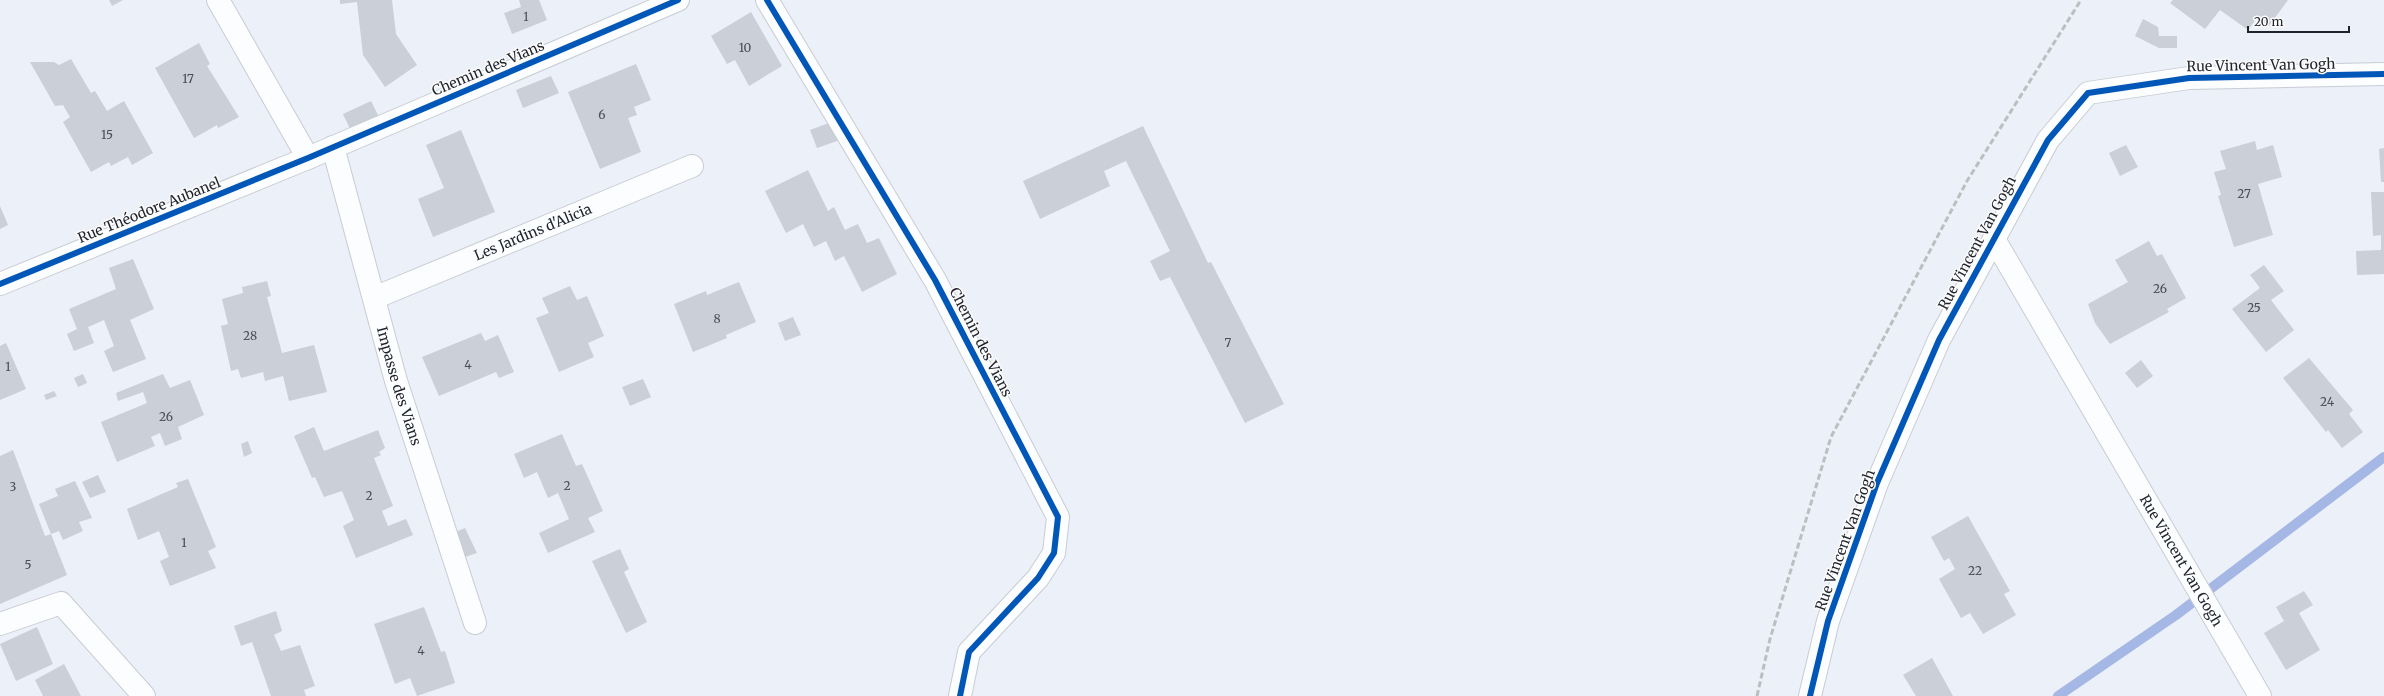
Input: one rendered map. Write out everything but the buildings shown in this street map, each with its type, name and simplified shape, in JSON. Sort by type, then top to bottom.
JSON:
[{"type":"street","points":[[218,0],[308,158]]},
{"type":"street","name":"Chemin des Vians","points":[[308,158],[678,0]]},
{"type":"street","name":"Chemin des Vians","points":[[767,0],[935,280],[1058,518],[1054,553],[1038,578],[969,652],[960,696]]},
{"type":"street","name":"Rue Vincent Van Gogh","points":[[1810,696],[1828,621],[1877,483],[1939,340],[2048,140],[2088,93],[2189,78],[2384,74]]},
{"type":"street","name":"Impasse des Vians","points":[[333,147],[396,381],[475,623]]},
{"type":"street","name":"Rue Théodore Aubanel","points":[[0,284],[308,158]]},
{"type":"street","name":"Les Jardins d'Alicia","points":[[374,298],[692,166]]},
{"type":"street","name":"Rue Vincent Van Gogh","points":[[1994,239],[2260,696]]},
{"type":"street","points":[[0,624],[61,603],[144,696]]},
{"type":"waterway","points":[[2058,696],[2176,615],[2384,457]]},
{"type":"railway","points":[[1757,696],[1770,639],[1831,437],[1967,181],[2081,0]]},
{"type":"cycle path","points":[[0,284],[308,158],[678,0]]},
{"type":"cycle path","points":[[767,0],[935,280],[1058,517],[1054,553],[1038,578],[969,652],[960,696]]},
{"type":"cycle path","points":[[1810,696],[1828,621],[1877,483],[1939,340],[2048,140],[2088,93],[2189,78],[2384,74]]}]
